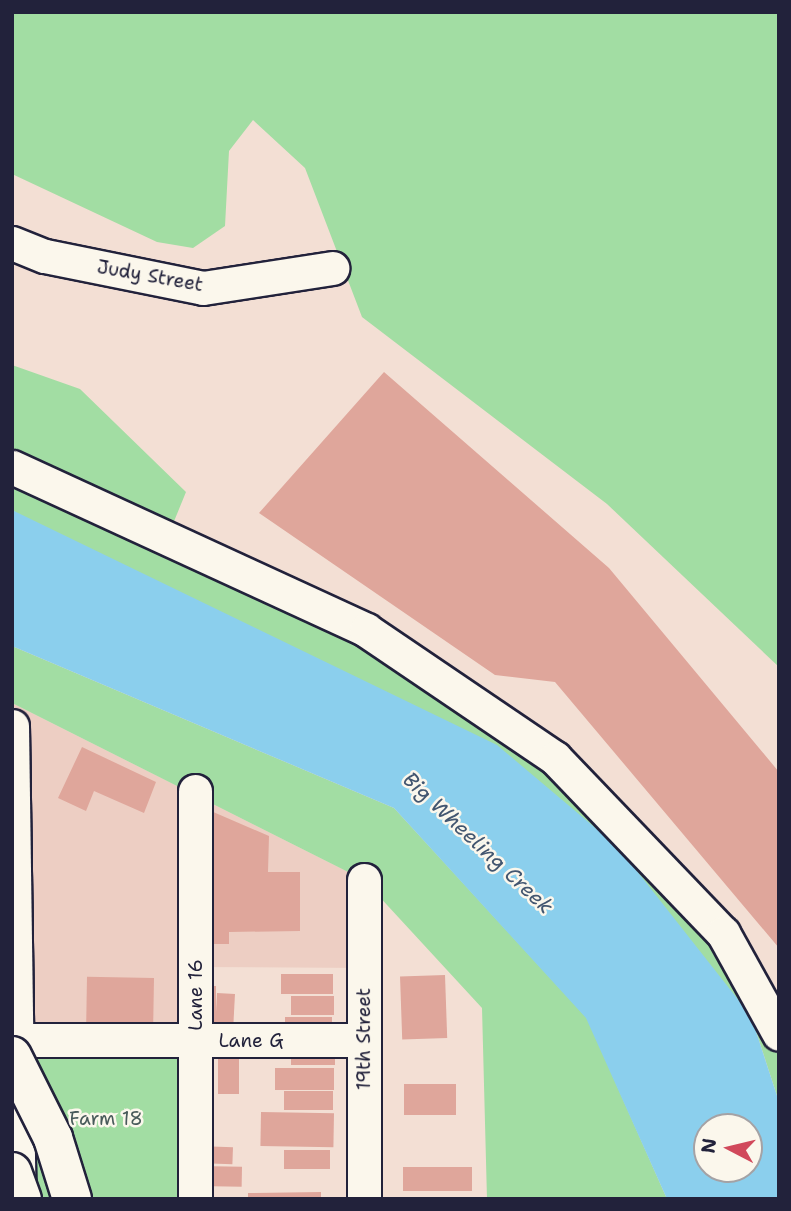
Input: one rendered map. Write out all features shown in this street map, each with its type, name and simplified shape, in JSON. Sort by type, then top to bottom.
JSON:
[{"type":"highway","points":[[14,1045],[53,1138],[72,1199]]},
{"type":"highway","points":[[12,1172],[20,1199]]},
{"type":"street","name":"Judy Street","points":[[12,243],[45,256],[203,288],[332,268]]},
{"type":"street","points":[[12,467],[366,630],[555,758],[723,933],[779,1034]]},
{"type":"street","points":[[13,727],[14,1045],[20,1199]]},
{"type":"street","name":"Lane 16","points":[[195,791],[195,1199]]},
{"type":"street","name":"19th Street","points":[[364,880],[364,1199]]},
{"type":"street","name":"Lane G","points":[[14,1045],[364,1040]]},
{"type":"shaded area","points":[[12,703],[364,880],[364,968],[196,967],[196,1041],[12,1032]]},
{"type":"green space","points":[[12,12],[779,12],[779,667],[607,504],[362,317],[305,168],[253,120],[229,151],[225,226],[193,248],[157,242],[12,174]]},
{"type":"green space","points":[[12,365],[80,389],[186,492],[168,536],[366,630],[555,758],[723,933],[779,1034],[779,1102],[751,1016],[12,510]]},
{"type":"green space","points":[[12,646],[394,808],[587,1018],[667,1199],[487,1199],[482,1008],[364,880],[12,703]]},
{"type":"green space","name":"Farm 18","points":[[17,1040],[196,1040],[196,1199],[17,1199]]},
{"type":"water","name":"Big Wheeling Creek","points":[[12,510],[497,745],[618,847],[751,1016],[779,1102],[779,1199],[667,1199],[586,1018],[394,808],[12,646]]},
{"type":"building","points":[[384,372],[609,568],[779,772],[779,948],[555,682],[495,675],[259,513]]},
{"type":"building","points":[[82,747],[156,782],[144,813],[94,791],[86,811],[58,798]]},
{"type":"building","points":[[204,808],[269,836],[268,872],[300,872],[300,931],[229,932],[229,944],[211,944]]},
{"type":"building","points":[[281,974],[333,974],[333,994],[281,994]]},
{"type":"building","points":[[445,975],[447,1038],[402,1040],[400,977]]},
{"type":"building","points":[[87,977],[154,978],[153,1027],[86,1026]]},
{"type":"building","points":[[198,986],[216,986],[216,1030],[198,1030]]},
{"type":"building","points":[[217,993],[235,994],[233,1030],[215,1029]]},
{"type":"building","points":[[291,996],[334,996],[334,1015],[291,1015]]},
{"type":"building","points":[[285,1017],[332,1017],[332,1036],[285,1036]]},
{"type":"building","points":[[291,1045],[335,1045],[335,1065],[291,1065]]},
{"type":"building","points":[[218,1055],[239,1055],[239,1094],[218,1094]]},
{"type":"building","points":[[275,1068],[334,1068],[334,1090],[275,1090]]},
{"type":"building","points":[[404,1084],[456,1084],[456,1115],[404,1115]]},
{"type":"building","points":[[284,1091],[333,1091],[333,1110],[284,1110]]},
{"type":"building","points":[[261,1112],[334,1113],[333,1147],[260,1146]]},
{"type":"building","points":[[197,1146],[233,1147],[232,1164],[196,1163]]},
{"type":"building","points":[[284,1150],[330,1150],[330,1169],[284,1169]]},
{"type":"building","points":[[198,1166],[242,1167],[242,1187],[198,1186]]},
{"type":"building","points":[[403,1167],[472,1167],[472,1191],[403,1191]]},
{"type":"building","points":[[321,1192],[321,1199],[248,1199],[248,1193]]}]
